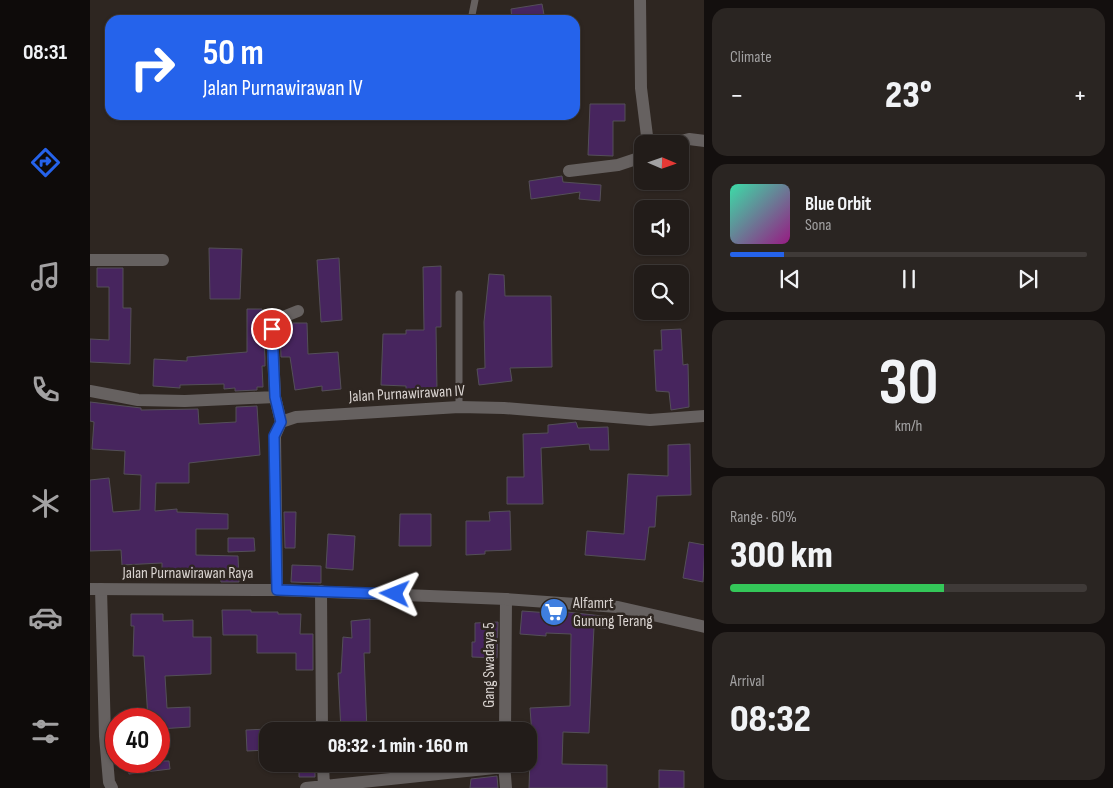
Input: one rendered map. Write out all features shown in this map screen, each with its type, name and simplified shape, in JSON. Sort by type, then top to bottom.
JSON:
[{"type":"street","points":[[640,0],[640,88],[647,135]]},
{"type":"street","points":[[689,139],[704,141]]},
{"type":"street","points":[[569,171],[618,165],[634,160]]},
{"type":"street","points":[[90,260],[164,260]]},
{"type":"street","points":[[277,590],[274,436],[281,422],[275,397],[273,321],[298,310]]},
{"type":"street","points":[[90,392],[138,400],[185,401],[275,397]]},
{"type":"street","name":"Jalan Purnawirawan IV","points":[[281,422],[296,417],[459,408],[504,408],[650,420],[704,416]]},
{"type":"street","points":[[96,589],[105,736],[109,782],[112,788]]},
{"type":"street","name":"Jalan Purnawirawan Raya","points":[[96,589],[320,591],[506,600],[618,607],[704,626]]},
{"type":"street","points":[[320,591],[322,722]]},
{"type":"street","name":"Gang Swadaya 5","points":[[505,722],[506,600]]},
{"type":"street","points":[[323,772],[324,787]]},
{"type":"street","points":[[306,788],[447,772]]},
{"type":"street","points":[[505,772],[506,788]]},
{"type":"lane","points":[[472,15],[475,0]]},
{"type":"lane","points":[[459,294],[459,408]]},
{"type":"building","points":[[542,4],[544,15],[512,15],[511,9]]},
{"type":"building","points":[[590,104],[625,104],[625,121],[613,121],[613,156],[588,155]]},
{"type":"building","points":[[562,176],[563,182],[601,185],[600,201],[579,199],[580,192],[531,199],[529,181]]},
{"type":"building","points":[[209,248],[242,249],[240,299],[210,299]]},
{"type":"building","points":[[339,258],[342,320],[321,322],[317,260]]},
{"type":"building","points":[[441,266],[441,327],[436,327],[437,390],[406,391],[406,386],[381,385],[383,334],[406,334],[406,330],[424,330],[423,267]]},
{"type":"building","points":[[97,268],[123,268],[123,308],[131,308],[130,364],[90,362],[90,339],[109,340],[109,287],[97,287]]},
{"type":"building","points":[[489,274],[504,275],[505,296],[551,296],[552,367],[510,368],[512,381],[479,385],[477,369],[485,368],[484,322]]},
{"type":"building","points":[[247,309],[262,309],[265,358],[265,366],[262,366],[263,387],[257,387],[257,390],[235,391],[235,388],[224,389],[224,384],[180,385],[180,388],[153,386],[154,359],[187,361],[187,357],[247,352]]},
{"type":"building","points":[[289,323],[307,323],[308,354],[338,352],[341,389],[322,391],[322,386],[295,390],[290,357],[281,357],[280,327]]},
{"type":"building","points":[[681,329],[683,365],[688,364],[689,407],[671,410],[669,392],[656,391],[654,350],[662,350],[661,330]]},
{"type":"building","points":[[90,402],[141,408],[141,410],[198,409],[199,424],[236,422],[236,407],[257,406],[260,455],[189,463],[189,483],[156,483],[155,511],[177,509],[177,512],[228,514],[228,529],[196,529],[196,555],[238,556],[239,582],[221,582],[220,577],[162,576],[162,563],[122,565],[121,550],[90,551],[90,480],[109,478],[113,512],[140,510],[141,475],[124,474],[125,451],[92,449],[94,422],[90,421]]},
{"type":"building","points":[[576,422],[578,428],[608,427],[609,450],[590,450],[589,444],[541,448],[543,504],[507,504],[507,477],[524,477],[523,434],[548,433],[548,425]]},
{"type":"building","points":[[690,444],[691,495],[657,496],[655,527],[649,527],[645,560],[585,555],[587,531],[624,534],[628,474],[668,476],[668,445]]},
{"type":"building","points":[[510,511],[511,550],[485,551],[485,554],[466,555],[466,521],[490,521],[489,512]]},
{"type":"building","points":[[284,512],[296,512],[295,548],[285,548]]},
{"type":"building","points":[[400,514],[431,514],[431,546],[399,546]]},
{"type":"building","points":[[328,534],[355,536],[353,570],[326,568]]},
{"type":"building","points":[[228,538],[254,538],[255,551],[228,552]]},
{"type":"building","points":[[689,542],[704,545],[703,582],[683,578]]},
{"type":"building","points":[[292,565],[321,566],[321,583],[291,582]]},
{"type":"building","points":[[222,610],[301,614],[300,634],[313,634],[313,670],[296,670],[296,653],[257,653],[257,635],[223,635]]},
{"type":"building","points":[[550,610],[611,617],[610,629],[594,627],[589,733],[563,732],[562,764],[607,765],[607,788],[529,788],[530,772],[537,772],[537,722],[531,722],[530,708],[570,706],[571,634],[546,633],[546,636],[520,634],[522,611],[550,613]]},
{"type":"building","points":[[131,614],[163,614],[163,621],[193,620],[193,637],[211,637],[211,674],[165,676],[167,708],[147,708],[144,656],[133,656],[134,626],[131,626]]},
{"type":"building","points":[[370,619],[370,653],[364,653],[367,722],[341,722],[338,673],[341,673],[343,637],[352,638],[351,621]]},
{"type":"building","points":[[498,622],[497,658],[472,657],[472,642],[475,642],[475,623]]},
{"type":"building","points":[[190,707],[190,727],[170,728],[170,708],[167,708]]},
{"type":"building","points":[[259,729],[259,750],[247,751],[246,730]]},
{"type":"building","points":[[659,770],[684,771],[684,788],[659,788]]},
{"type":"building","points":[[299,772],[315,772],[315,777],[299,777]]},
{"type":"building","points":[[497,776],[498,788],[470,788],[471,779]]},
{"type":"place","name":"Alfamrt Gunung Terang","points":[[554,612]]},
{"type":"route","points":[[272,329],[275,397],[281,422],[274,436],[277,590],[395,594]]}]
